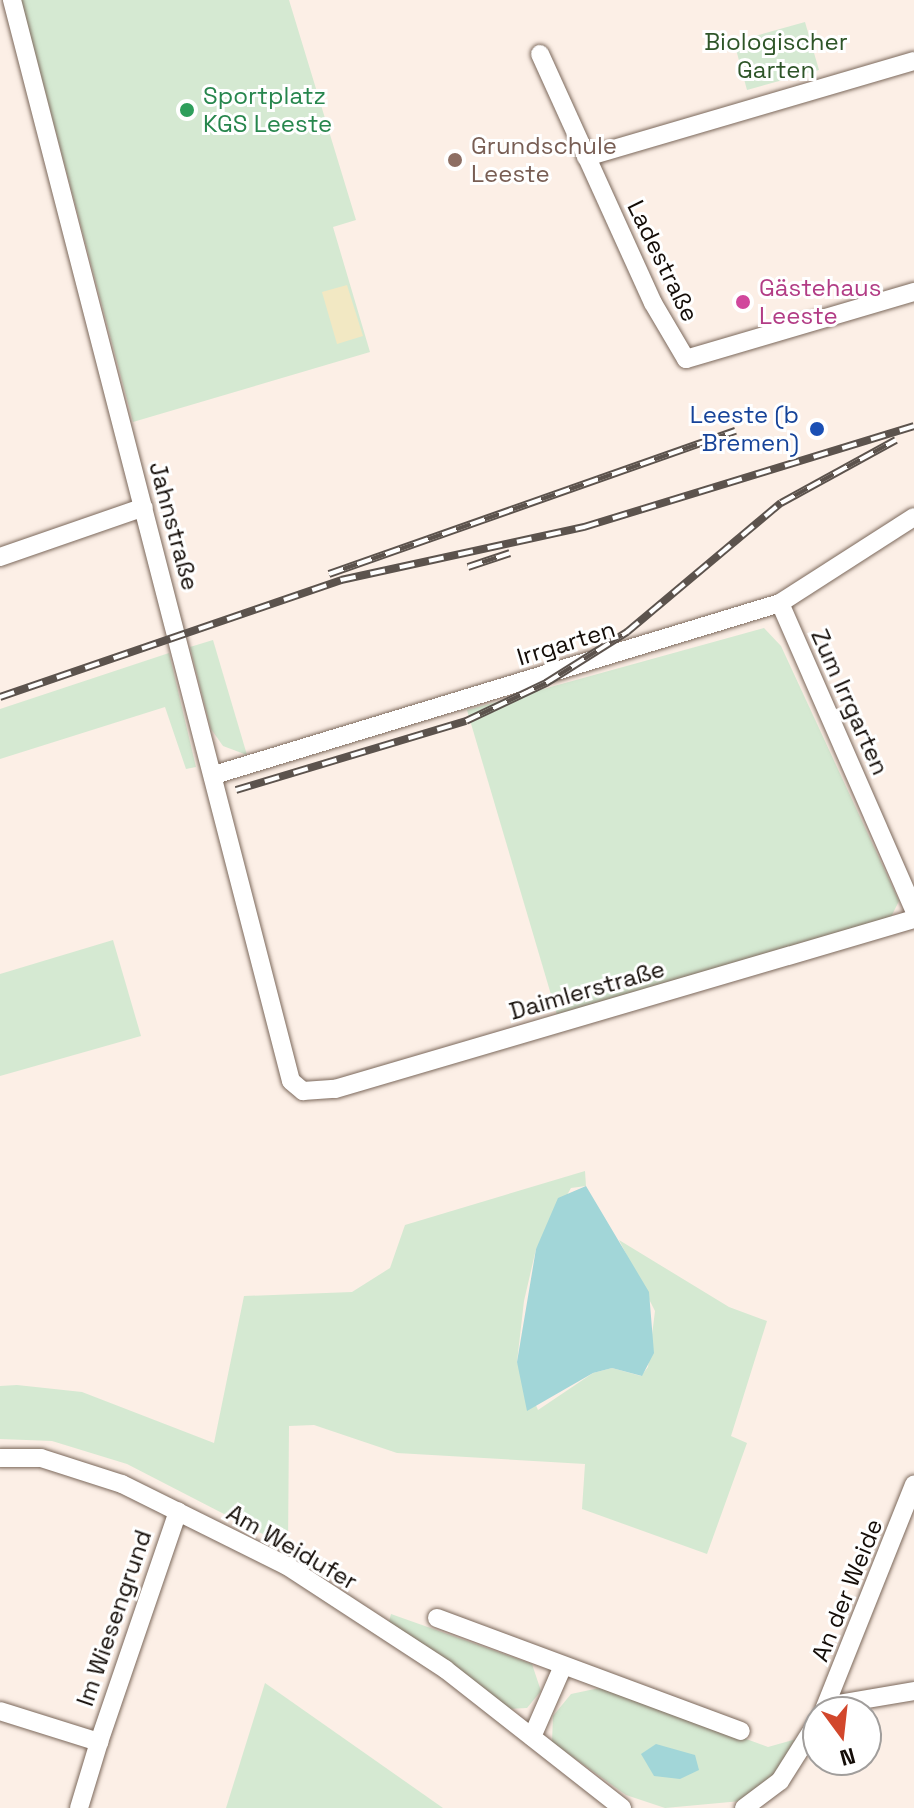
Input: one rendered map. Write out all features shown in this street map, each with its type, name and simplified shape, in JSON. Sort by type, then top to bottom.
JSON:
[{"type":"street","name":"Jahnstraße","points":[[12,0],[214,775],[286,1066]]},
{"type":"street","name":"Ladestraße","points":[[540,54],[586,157],[686,359],[914,292]]},
{"type":"street","points":[[586,157],[914,61]]},
{"type":"street","points":[[0,557],[144,507]]},
{"type":"street","name":"Irrgarten","points":[[214,775],[780,603],[914,517]]},
{"type":"street","name":"Zum Irrgarten","points":[[780,603],[914,909]]},
{"type":"street","name":"Daimlerstraße","points":[[286,1066],[291,1081],[321,1092],[914,919]]},
{"type":"street","name":"Am Weidufer","points":[[0,1458],[81,1469],[178,1511],[287,1566],[445,1669],[622,1808]]},
{"type":"street","name":"An der Weide","points":[[830,1696],[914,1485]]},
{"type":"street","name":"Im Wiesengrund","points":[[79,1808],[178,1511]]},
{"type":"street","points":[[437,1618],[741,1731]]},
{"type":"street","points":[[532,1737],[563,1666]]},
{"type":"street","points":[[882,1699],[914,1691]]},
{"type":"street","name":"Im Wiesengrund","points":[[0,1711],[99,1742]]},
{"type":"street","name":"An der Weide","points":[[744,1808],[780,1781],[802,1746]]},
{"type":"green space","name":"Sportplatz KGS Leeste","points":[[21,0],[289,0],[356,220],[333,227],[370,352],[133,422]]},
{"type":"green space","name":"Biologischer Garten","points":[[805,22],[819,70],[747,90],[734,42]]},
{"type":"green space","points":[[764,628],[781,646],[899,901],[891,917],[557,1015],[467,710]]},
{"type":"green space","points":[[213,640],[247,755],[223,746],[211,729],[190,647]]},
{"type":"green space","points":[[169,653],[196,767],[186,769],[165,707],[0,759],[0,709]]},
{"type":"green space","points":[[113,940],[141,1036],[0,1076],[0,974]]},
{"type":"green space","points":[[585,1171],[586,1186],[571,1188],[536,1249],[524,1301],[517,1362],[538,1410],[593,1373],[612,1368],[641,1376],[648,1367],[655,1311],[619,1240],[729,1307],[767,1321],[731,1436],[747,1443],[707,1554],[582,1509],[585,1464],[397,1453],[314,1425],[289,1426],[288,1547],[127,1464],[52,1441],[0,1439],[0,1386],[17,1385],[82,1392],[214,1443],[244,1296],[352,1292],[390,1268],[405,1225]]},
{"type":"green space","points":[[391,1614],[532,1664],[541,1691],[527,1708],[506,1709],[389,1622]]},
{"type":"green space","points":[[265,1683],[443,1808],[226,1808]]},
{"type":"green space","points":[[604,1687],[768,1747],[800,1738],[769,1782],[741,1801],[665,1808],[626,1795],[552,1742],[553,1716],[571,1694]]},
{"type":"sand","points":[[347,285],[363,336],[337,344],[322,292]]},
{"type":"water","points":[[586,1186],[649,1292],[654,1353],[642,1376],[612,1368],[593,1373],[527,1411],[517,1362],[536,1249],[558,1198]]},
{"type":"water","points":[[656,1744],[695,1755],[699,1770],[680,1779],[654,1776],[641,1754]]},
{"type":"railway","points":[[0,697],[341,580],[584,527],[914,426]]},
{"type":"railway","points":[[329,574],[736,431]]},
{"type":"railway","points":[[236,790],[466,721],[546,683],[627,632],[781,503],[896,440]]},
{"type":"railway","points":[[468,567],[510,553]]},
{"type":"place","name":"Sportplatz KGS Leeste","points":[[187,110]]},
{"type":"place","name":"Grundschule Leeste","points":[[455,160]]},
{"type":"place","name":"Gästehaus Leeste","points":[[743,302]]},
{"type":"place","name":"Leeste (b Bremen)","points":[[817,429]]}]
